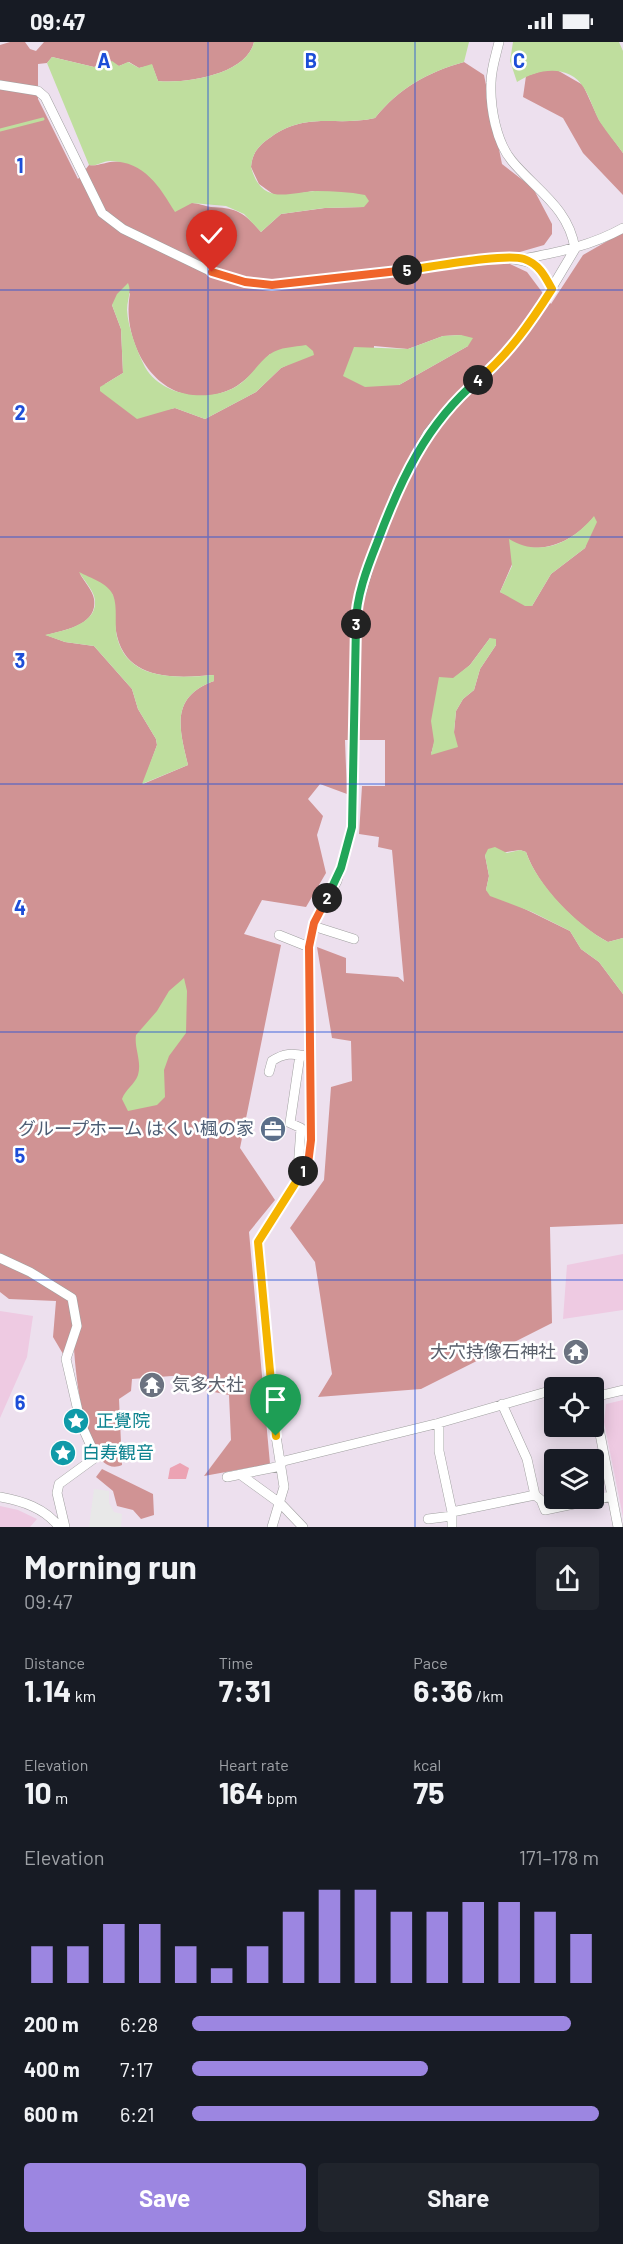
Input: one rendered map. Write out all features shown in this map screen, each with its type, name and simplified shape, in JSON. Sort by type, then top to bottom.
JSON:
[{"type":"street","points":[[272,1527],[281,1504],[284,1487],[276,1436],[258,1242],[308,1164],[311,1140],[309,947],[313,926],[337,880],[352,827],[356,610],[376,545],[397,490],[428,433],[452,405],[495,366],[532,321],[575,249],[574,237],[557,206],[511,160],[500,140],[490,82],[499,42]]},
{"type":"street","points":[[0,85],[38,91],[45,97],[102,213],[123,229],[212,272],[234,279],[272,285],[306,283],[503,258],[523,259],[575,249],[601,241],[623,228]]},
{"type":"street","points":[[523,259],[541,268],[552,289]]},
{"type":"street","points":[[313,926],[354,939]]},
{"type":"street","points":[[279,935],[309,947]]},
{"type":"street","points":[[287,1198],[290,1182],[298,1168],[301,1145],[301,1128],[290,1123],[300,1055]]},
{"type":"street","points":[[269,1072],[272,1061],[280,1056],[311,1057]]},
{"type":"street","points":[[0,1258],[72,1298],[76,1314],[77,1326],[66,1359],[81,1424],[96,1457],[59,1484],[57,1493],[64,1527]]},
{"type":"street","points":[[604,1395],[623,1390]]},
{"type":"street","points":[[227,1477],[439,1424],[544,1392]]},
{"type":"street","points":[[502,1404],[527,1460],[535,1495],[542,1500],[545,1510],[612,1496]]},
{"type":"street","points":[[439,1424],[439,1451],[452,1514],[452,1527]]},
{"type":"street","points":[[601,1437],[618,1527]]},
{"type":"street","points":[[241,1475],[281,1504],[303,1527]]},
{"type":"street","points":[[428,1519],[535,1495]]},
{"type":"street","points":[[0,1497],[21,1500],[38,1508],[59,1527]]},
{"type":"shaded area","points":[[25,42],[30,49],[36,51],[44,42],[254,42],[249,53],[228,69],[214,75],[184,81],[158,81],[152,65],[139,68],[129,62],[119,66],[108,62],[94,67],[52,57],[47,63],[38,64],[38,99],[78,179],[89,165],[116,161],[129,163],[144,171],[176,201],[186,205],[194,203],[239,212],[261,232],[281,214],[325,208],[364,207],[313,191],[282,197],[273,194],[259,184],[251,167],[255,153],[263,143],[284,129],[297,124],[375,118],[394,98],[415,82],[464,62],[484,75],[502,164],[533,188],[552,224],[552,234],[544,245],[513,254],[510,264],[527,272],[551,304],[583,255],[623,232],[623,938],[608,942],[583,926],[559,904],[539,878],[526,852],[520,850],[485,855],[489,876],[486,890],[570,931],[581,949],[599,962],[623,994],[623,1224],[550,1227],[552,1323],[421,1389],[318,1397],[332,1374],[315,1262],[290,1228],[324,1180],[331,1087],[352,1081],[351,1041],[332,1038],[317,947],[346,958],[346,973],[398,977],[404,982],[392,850],[378,847],[379,837],[359,834],[362,786],[385,786],[385,740],[345,740],[347,794],[320,784],[308,799],[323,816],[317,835],[326,873],[306,907],[262,900],[244,934],[281,945],[240,1148],[275,1200],[249,1232],[270,1464],[204,1476],[231,1440],[229,1395],[194,1388],[185,1375],[132,1379],[131,1391],[119,1399],[122,1465],[109,1466],[99,1457],[84,1420],[74,1348],[66,1359],[53,1337],[56,1301],[9,1299],[0,1292],[0,45]],"holes":[[[130,293],[129,314],[132,334],[139,354],[150,371],[164,385],[182,393],[202,396],[231,389],[249,376],[270,354],[304,357],[281,368],[256,392],[205,419],[175,408],[146,414],[105,384],[123,373],[121,329],[112,305]],[[461,335],[468,346],[399,385],[372,385],[374,346],[408,349],[443,336]],[[594,517],[585,548],[551,574],[532,606],[500,592],[520,546],[531,548],[551,546],[570,538]],[[80,574],[113,595],[117,636],[123,651],[132,662],[156,674],[185,677],[214,675],[214,681],[190,696],[181,715],[182,739],[188,765],[143,784],[157,745],[156,739],[138,709],[132,689],[94,646],[65,642],[46,635],[79,625],[86,620],[94,608],[92,593]],[[490,638],[496,645],[480,669],[474,690],[463,699],[456,711],[454,732],[431,754],[453,679],[470,665]]]},
{"type":"shaded area","points":[[254,42],[469,42],[464,62],[415,82],[384,107],[375,118],[297,124],[284,129],[263,143],[255,153],[251,167],[256,180],[262,188],[269,192],[287,194],[317,191],[341,192],[365,195],[369,201],[364,207],[324,208],[281,214],[261,232],[244,214],[226,206],[192,203],[175,212],[150,177],[123,162],[105,161],[89,165],[47,63],[52,57],[94,67],[112,61],[119,66],[128,62],[139,68],[152,64],[158,81],[184,81],[214,75],[228,69],[249,53]]},
{"type":"shaded area","points":[[513,42],[619,42],[623,51],[623,153],[600,122],[589,97],[578,80],[570,75],[552,71],[534,74],[517,82],[510,61]]},
{"type":"shaded area","points":[[545,70],[557,70],[583,85],[599,120],[623,153],[623,195],[583,153],[563,118],[523,97],[526,76]]},
{"type":"shaded area","points":[[128,283],[130,290],[127,306],[128,317],[139,354],[153,377],[174,391],[201,395],[226,391],[242,383],[270,354],[283,349],[306,345],[314,355],[281,368],[256,392],[205,419],[175,408],[137,419],[100,391],[100,387],[123,373],[121,329],[112,305],[117,294]]},
{"type":"shaded area","points":[[461,335],[473,338],[468,346],[399,385],[365,387],[343,376],[354,347],[408,349],[443,336]]},
{"type":"shaded area","points":[[594,516],[597,522],[585,548],[551,574],[532,606],[525,606],[500,592],[512,566],[509,539],[532,547],[555,545],[576,534]]},
{"type":"shaded area","points":[[79,572],[103,584],[111,591],[115,605],[117,637],[123,652],[132,662],[143,670],[156,674],[185,677],[214,675],[214,681],[190,696],[181,715],[182,739],[188,765],[142,784],[157,745],[156,739],[138,709],[132,689],[94,646],[65,642],[45,635],[79,624],[92,613],[95,606],[94,596]]},
{"type":"shaded area","points":[[490,638],[496,639],[496,645],[480,669],[474,690],[463,699],[456,711],[454,732],[458,747],[431,755],[434,741],[431,721],[439,677],[453,678],[470,665]]},
{"type":"shaded area","points":[[495,847],[507,853],[520,850],[526,852],[531,865],[549,891],[584,926],[608,942],[623,938],[623,994],[599,962],[581,949],[570,931],[532,912],[490,896],[486,890],[489,876],[485,855],[488,849]]},
{"type":"shaded area","points":[[184,978],[187,991],[186,1033],[169,1056],[164,1070],[165,1097],[157,1105],[128,1111],[122,1099],[138,1075],[136,1035],[157,1011],[169,991]]},
{"type":"shaded area","points":[[623,1254],[623,1310],[563,1319],[567,1265]]},
{"type":"shaded area","points":[[0,1311],[33,1316],[27,1357],[0,1418]]},
{"type":"shaded area","points":[[623,1400],[623,1517],[604,1422],[606,1404]]},
{"type":"shaded area","points":[[180,1463],[189,1468],[186,1479],[168,1479],[170,1468]]},
{"type":"shaded area","points":[[102,1469],[153,1494],[154,1515],[141,1519],[133,1510],[117,1506],[113,1491],[96,1477]]},
{"type":"shaded area","points":[[94,1489],[109,1491],[109,1503],[114,1512],[122,1514],[121,1527],[89,1527]]},
{"type":"shaded area","points":[[0,1506],[18,1510],[37,1519],[30,1527],[0,1527]]},
{"type":"waterway","points":[[0,130],[43,119]]},
{"type":"place","name":"グループホーム はくい楓の家","points":[[273,1129]]},
{"type":"place","name":"大穴持像石神社","points":[[576,1352]]},
{"type":"place","name":"気多大社","points":[[152,1385]]},
{"type":"place","name":"正覺院","points":[[76,1421]]},
{"type":"place","name":"白寿観音","points":[[63,1453]]},
{"type":"route","points":[[212,272],[245,282],[272,285],[306,283],[503,258],[523,259],[541,268],[552,289],[532,321],[495,366],[452,405],[428,433],[415,454],[397,490],[372,556],[356,610],[352,827],[337,880],[314,923],[309,947],[311,1140],[308,1164],[274,1216],[264,1236],[258,1242],[276,1436]]}]
